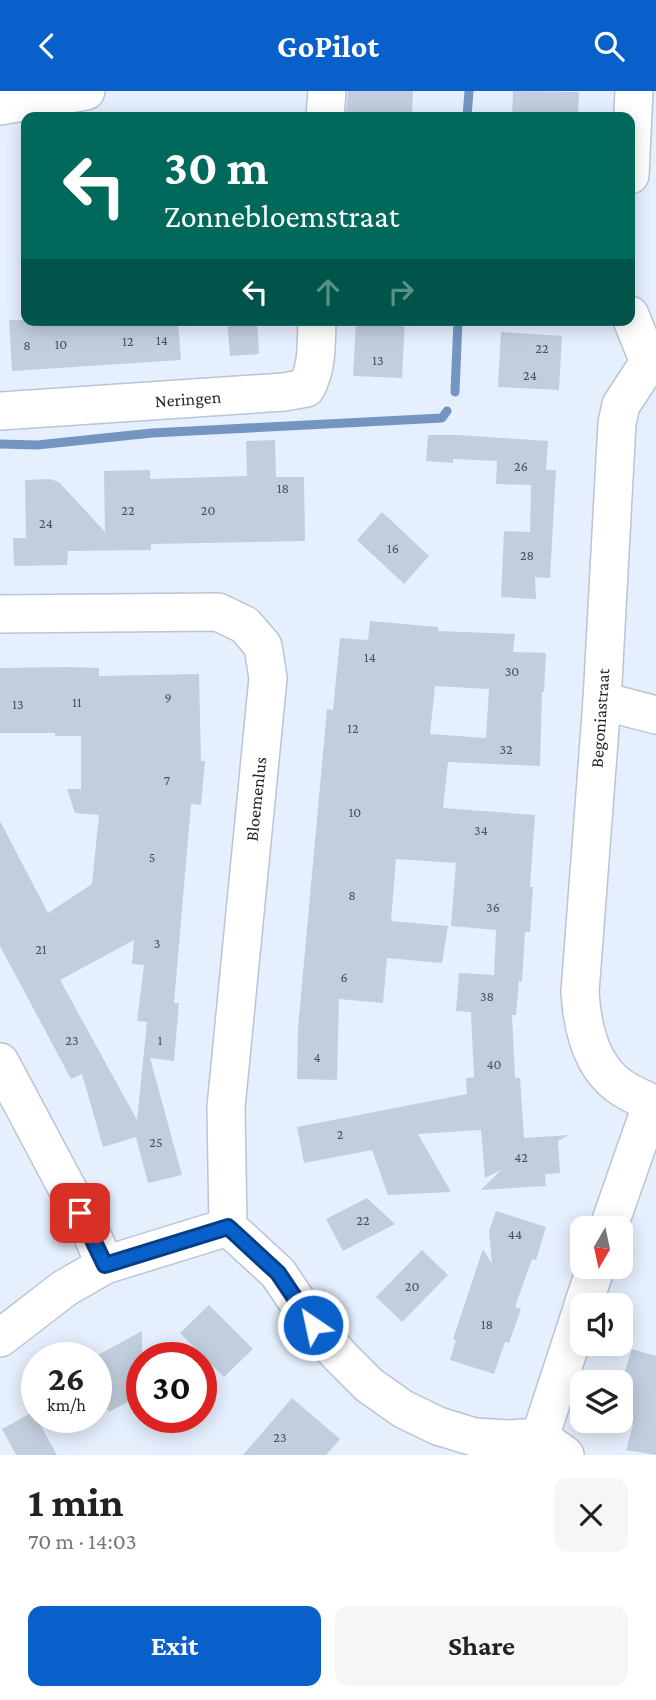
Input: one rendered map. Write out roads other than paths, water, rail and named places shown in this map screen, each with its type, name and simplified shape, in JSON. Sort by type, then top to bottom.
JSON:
[{"type":"street","points":[[0,106],[86,91]]},
{"type":"street","points":[[326,112],[327,91]]},
{"type":"street","points":[[633,112],[634,91]]},
{"type":"street","name":"Begoniastraat","points":[[613,1216],[654,1104],[618,1085],[601,1067],[582,1018],[580,992],[602,701],[617,423],[621,405],[653,363],[635,325]]},
{"type":"street","name":"Neringen","points":[[0,411],[284,392],[306,388],[312,378],[315,362],[317,326]]},
{"type":"street","name":"Bloemenlus","points":[[0,614],[218,613],[245,625],[263,646],[268,678],[226,1107],[228,1227]]},
{"type":"street","points":[[602,701],[656,715]]},
{"type":"street","points":[[0,1062],[92,1235],[105,1265]]},
{"type":"street","points":[[0,1338],[65,1288],[105,1265],[228,1227],[278,1273],[313,1325],[369,1385],[403,1409],[438,1426],[474,1437],[553,1446],[572,1356]]},
{"type":"waterway","points":[[467,112],[469,91]]},
{"type":"waterway","points":[[455,392],[458,326]]},
{"type":"waterway","points":[[0,444],[37,445],[152,433],[442,418],[447,411]]}]
